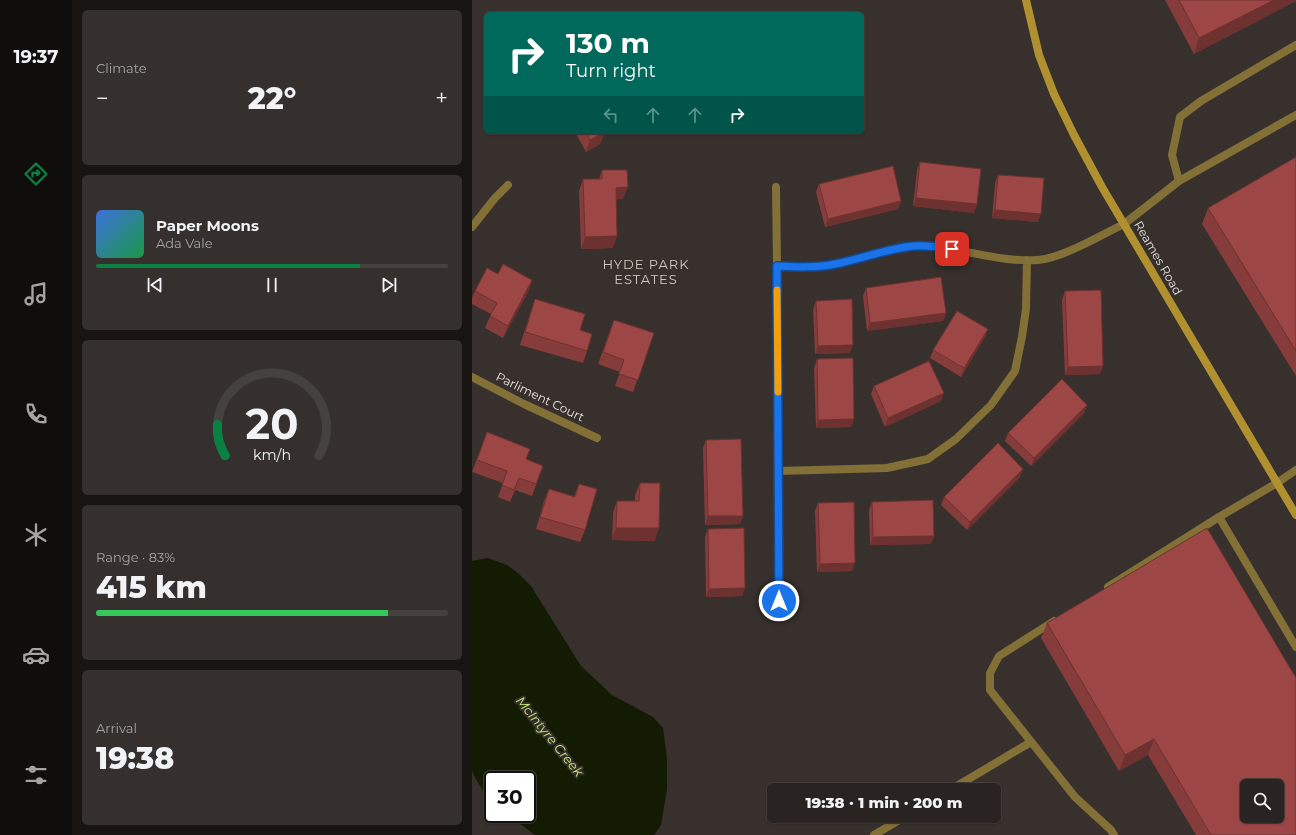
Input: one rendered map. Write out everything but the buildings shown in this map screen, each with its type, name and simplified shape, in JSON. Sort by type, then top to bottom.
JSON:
[{"type":"main road","name":"Reames Road","points":[[1026,0],[1039,55],[1054,94],[1074,135],[1124,224],[1296,515]]},
{"type":"street","points":[[1179,181],[1172,155],[1180,117],[1201,101],[1296,45]]},
{"type":"street","points":[[777,266],[811,267],[835,264],[913,246],[939,247],[1014,260],[1039,260],[1064,253],[1124,224],[1179,181],[1296,115]]},
{"type":"street","points":[[472,227],[495,198],[508,185]]},
{"type":"street","points":[[776,187],[779,601]]},
{"type":"street","points":[[778,471],[887,468],[928,459],[956,439],[991,405],[1015,371],[1026,310],[1027,260]]},
{"type":"street","name":"Parliment Court","points":[[472,377],[524,404],[597,438]]},
{"type":"street","points":[[1099,593],[1296,470]]},
{"type":"street","points":[[1219,517],[1296,647]]},
{"type":"street","points":[[1059,618],[999,656],[990,672],[990,690],[1075,797],[1111,830],[1114,835]]},
{"type":"street","points":[[962,783],[1031,742]]},
{"type":"street","points":[[874,835],[894,823]]},
{"type":"water","name":"McIntyre Creek","points":[[488,558],[507,565],[519,574],[531,586],[581,666],[612,695],[653,717],[663,728],[667,758],[667,789],[661,825],[654,835],[535,835],[519,823],[536,823],[536,771],[484,771],[484,792],[472,770],[472,561]]},
{"type":"slow traffic","points":[[777,290],[778,392]]},
{"type":"district","name":"HYDE PARK ESTATES","points":[[646,272]]},
{"type":"route","points":[[779,601],[777,266],[811,267],[835,264],[913,246],[952,249]]}]
